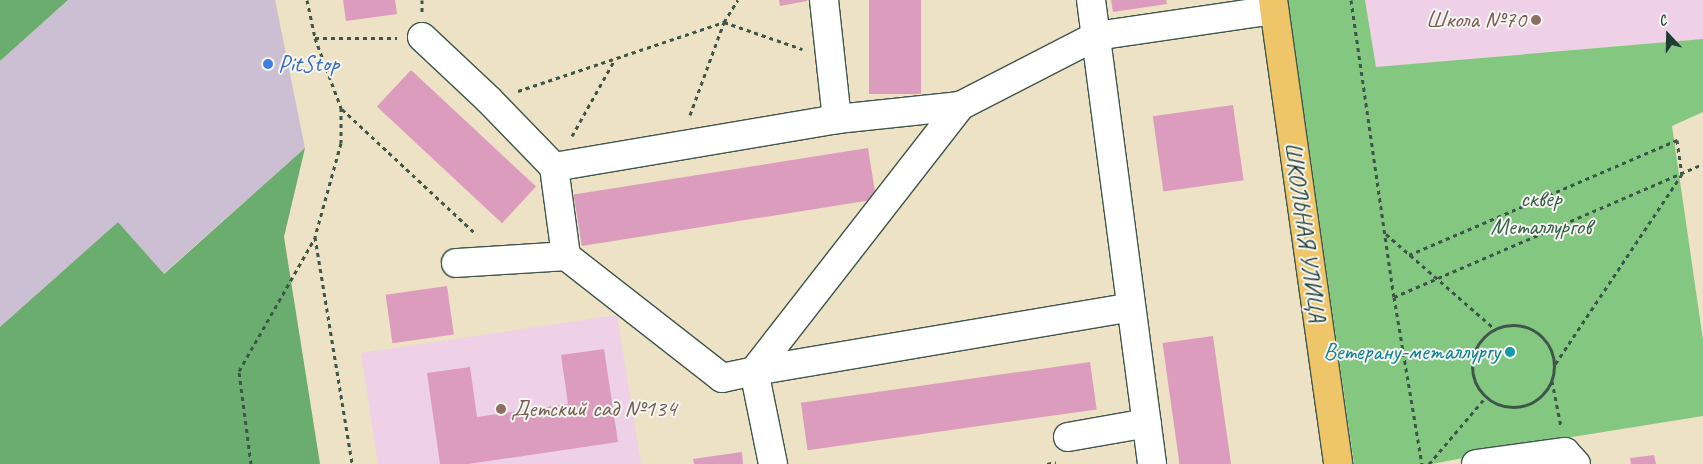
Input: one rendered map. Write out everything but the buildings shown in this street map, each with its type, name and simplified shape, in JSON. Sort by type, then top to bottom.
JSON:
[{"type":"main road","name":"ШКОЛЬНАЯ УЛИЦА","points":[[1273,5],[1338,464]]},
{"type":"lane","points":[[824,0],[837,119]]},
{"type":"lane","points":[[1091,0],[1152,464]]},
{"type":"lane","points":[[554,168],[837,119],[960,106],[1096,36],[1273,5]]},
{"type":"lane","points":[[422,37],[489,100],[554,168],[566,256]]},
{"type":"lane","points":[[772,464],[754,371],[960,106]]},
{"type":"lane","points":[[456,263],[566,256],[722,378],[1131,307]]},
{"type":"lane","points":[[1068,437],[1147,423]]},
{"type":"lane","points":[[1476,464],[1571,458]]},
{"type":"path","points":[[251,464],[239,371],[315,237],[341,144],[342,108],[315,38],[307,0]]},
{"type":"path","points":[[679,146],[724,22],[738,0]]},
{"type":"path","points":[[1351,0],[1394,297],[1422,464]]},
{"type":"path","points":[[489,100],[724,22],[830,60]]},
{"type":"path","points":[[315,38],[422,37]]},
{"type":"path","points":[[554,168],[616,58]]},
{"type":"path","points":[[342,108],[504,260]]},
{"type":"path","points":[[1409,255],[1677,140],[1682,174],[1554,366]]},
{"type":"path","points":[[1394,297],[1703,164]]},
{"type":"path","points":[[1385,233],[1495,329]]},
{"type":"path","points":[[315,237],[352,464]]},
{"type":"path","points":[[1516,325],[1535,331],[1552,352],[1554,366],[1552,380],[1546,392],[1536,401],[1524,406],[1510,408],[1497,405],[1485,398],[1477,387],[1472,374],[1472,361],[1476,348],[1484,336],[1495,329],[1516,325]]},
{"type":"path","points":[[1552,380],[1571,458]]},
{"type":"path","points":[[1430,464],[1485,398]]},
{"type":"shaded area","points":[[68,0],[275,0],[305,148],[163,274],[118,222],[0,327],[0,61]]},
{"type":"shaded area","name":"Школа №70","points":[[1365,0],[1703,0],[1703,39],[1376,67]]},
{"type":"shaded area","name":"Детский сад №134","points":[[617,315],[641,464],[378,464],[361,353]]},
{"type":"green space","points":[[0,0],[68,0],[0,61]]},
{"type":"green space","name":"сквер Металлургов","points":[[1288,0],[1365,0],[1376,67],[1703,39],[1703,112],[1672,126],[1703,340],[1703,416],[1572,437],[1432,464],[1354,464]]},
{"type":"green space","points":[[305,148],[284,237],[320,464],[0,464],[0,327],[118,222],[164,274]]},
{"type":"place","name":"Школа №70","points":[[1536,20]]},
{"type":"place","name":"PitStop","points":[[268,64]]},
{"type":"place","name":"Ветерану-металлургу","points":[[1510,352]]},
{"type":"place","name":"Детский сад №134","points":[[501,409]]}]
